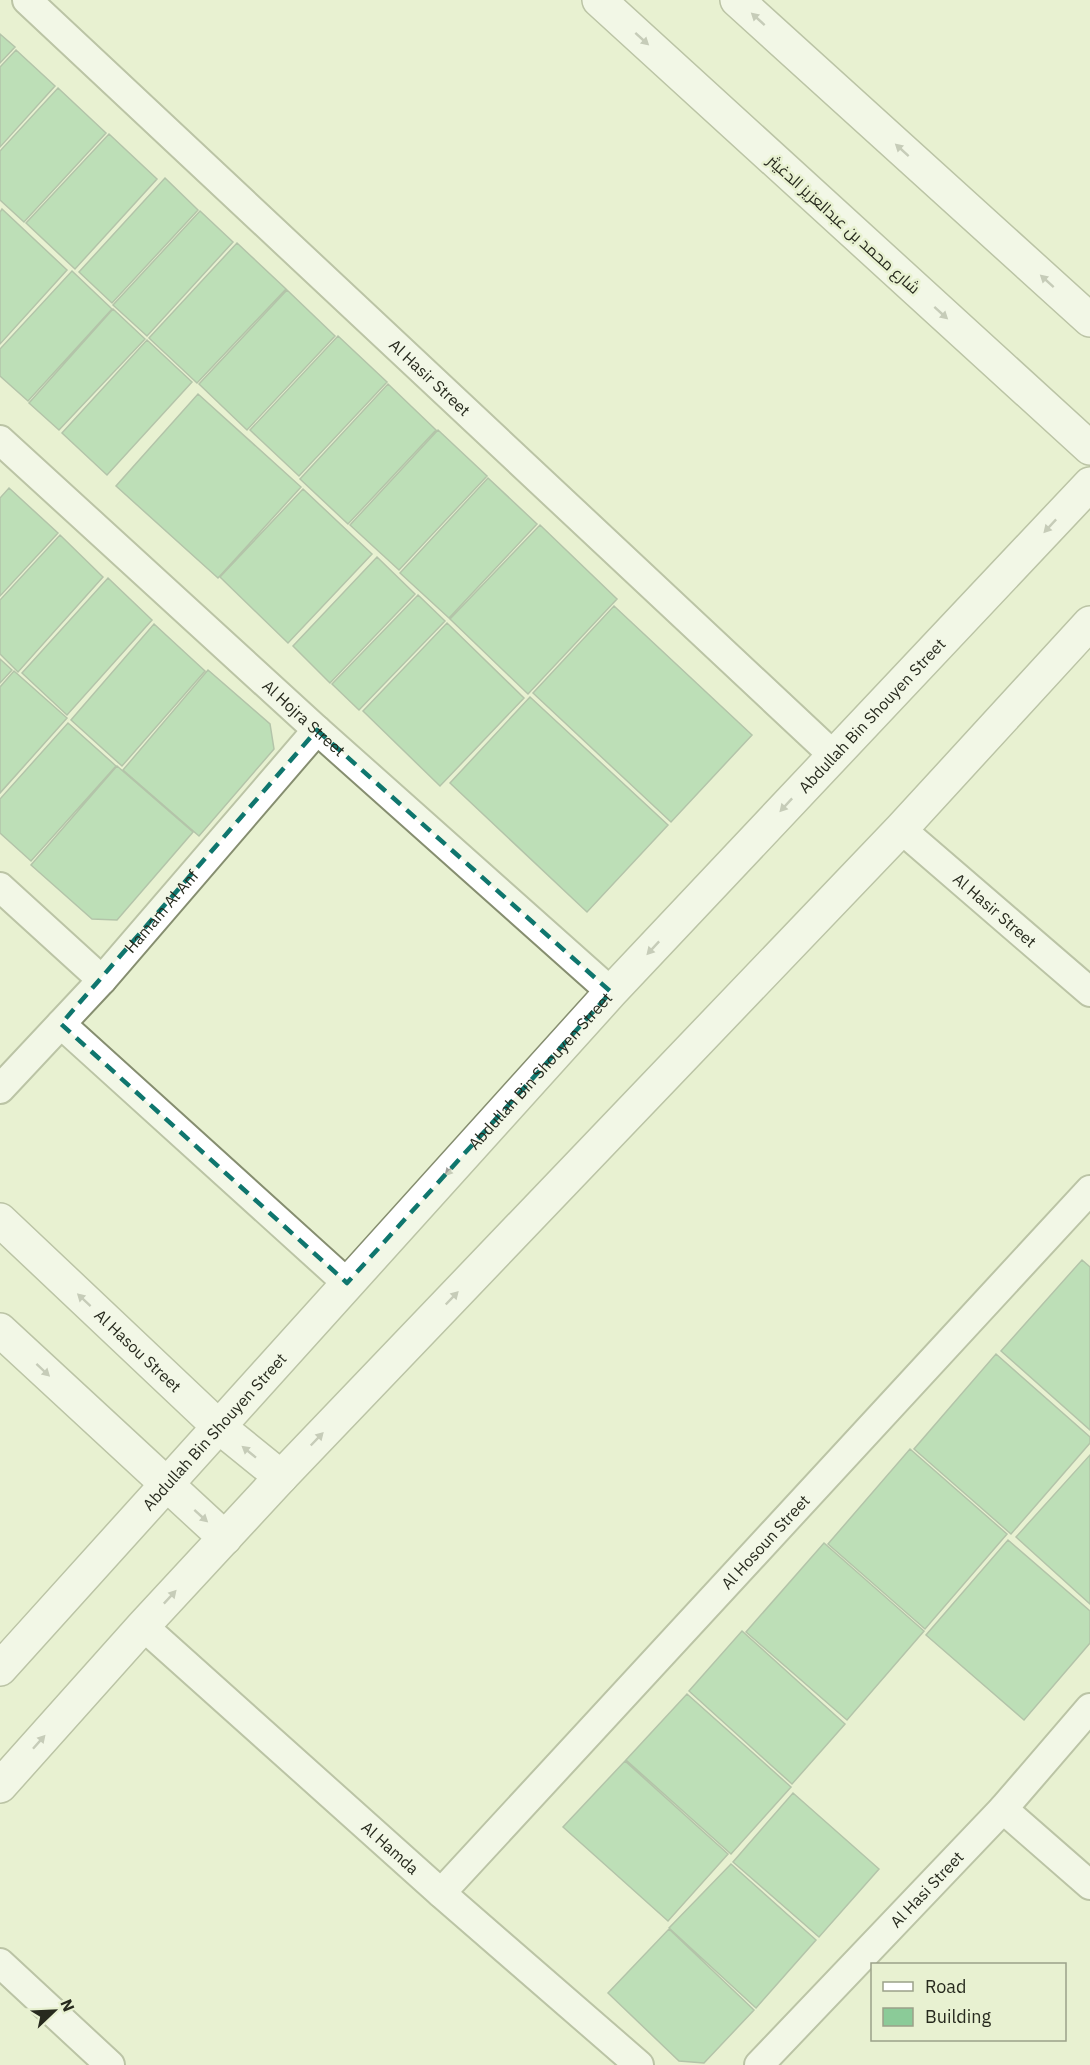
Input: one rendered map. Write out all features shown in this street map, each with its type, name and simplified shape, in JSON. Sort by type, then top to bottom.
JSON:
[{"type":"street","name":"Al Hasir Street","points":[[27,0],[833,755]]},
{"type":"street","name":"شارع محمد بن عبدالعزيز الدغيثر","points":[[599,0],[1090,448]]},
{"type":"street","points":[[737,0],[1090,320]]},
{"type":"street","name":"Al Hojra Street","points":[[0,440],[317,730],[611,992]]},
{"type":"street","name":"Abdullah Bin Shouyen Street","points":[[0,1669],[611,992],[1090,484]]},
{"type":"street","points":[[0,1786],[143,1626],[281,1477],[901,829],[1090,623]]},
{"type":"street","name":"Hamam Al Anf","points":[[0,1089],[102,980],[317,730]]},
{"type":"street","name":"Al Hasir Street","points":[[901,829],[1090,992]]},
{"type":"street","points":[[0,886],[102,980]]},
{"type":"street","points":[[61,1024],[347,1284]]},
{"type":"street","name":"Al Hosoun Street","points":[[441,1893],[1090,1190]]},
{"type":"street","name":"Al Hasou Street","points":[[0,1220],[218,1426],[281,1477]]},
{"type":"street","points":[[0,1330],[225,1538]]},
{"type":"street","name":"Al Hamda","points":[[143,1626],[441,1893],[639,2065]]},
{"type":"street","name":"Al Hasi Street","points":[[759,2065],[1004,1809],[1090,1707]]},
{"type":"street","points":[[1004,1809],[1090,1886]]},
{"type":"street","points":[[0,1963],[110,2065]]},
{"type":"highlighted area","points":[[317,730],[611,992],[347,1283],[61,1024]]},
{"type":"building","points":[[0,34],[15,47],[0,63]]},
{"type":"building","points":[[16,50],[55,86],[0,147],[0,67]]},
{"type":"building","points":[[58,88],[106,133],[24,222],[0,200],[0,151]]},
{"type":"building","points":[[109,134],[157,179],[75,269],[26,223]]},
{"type":"building","points":[[165,178],[198,210],[112,303],[79,272]]},
{"type":"building","points":[[2,209],[67,270],[0,344],[0,212]]},
{"type":"building","points":[[200,211],[233,242],[147,336],[113,305]]},
{"type":"building","points":[[237,243],[286,289],[197,383],[149,338]]},
{"type":"building","points":[[72,271],[112,309],[28,401],[0,376],[0,349]]},
{"type":"building","points":[[287,290],[335,336],[247,430],[199,384]]},
{"type":"building","points":[[113,309],[145,339],[59,430],[29,403]]},
{"type":"building","points":[[338,336],[387,382],[299,476],[250,430]]},
{"type":"building","points":[[147,340],[192,382],[107,475],[62,433]]},
{"type":"building","points":[[388,384],[436,430],[348,524],[300,479]]},
{"type":"building","points":[[198,394],[301,487],[218,578],[116,486]]},
{"type":"building","points":[[438,430],[487,476],[399,570],[350,525]]},
{"type":"building","points":[[488,478],[537,524],[449,618],[400,573]]},
{"type":"building","points":[[9,488],[58,533],[0,596],[0,498]]},
{"type":"building","points":[[303,489],[372,554],[288,643],[220,577]]},
{"type":"building","points":[[540,525],[617,599],[528,694],[450,619]]},
{"type":"building","points":[[60,535],[103,577],[18,672],[0,654],[0,600]]},
{"type":"building","points":[[377,557],[415,594],[330,683],[293,646]]},
{"type":"building","points":[[108,578],[152,620],[67,715],[22,673]]},
{"type":"building","points":[[418,595],[445,621],[359,710],[332,684]]},
{"type":"building","points":[[614,606],[752,735],[671,822],[533,693]]},
{"type":"building","points":[[447,623],[524,698],[440,786],[363,711]]},
{"type":"building","points":[[154,624],[205,671],[122,766],[71,720]]},
{"type":"building","points":[[0,659],[12,670],[0,683]]},
{"type":"building","points":[[208,670],[270,724],[274,749],[199,836],[123,770]]},
{"type":"building","points":[[14,671],[67,718],[0,793],[0,687]]},
{"type":"building","points":[[530,697],[668,825],[587,912],[450,783]]},
{"type":"building","points":[[68,723],[116,766],[31,861],[0,833],[0,799]]},
{"type":"building","points":[[117,766],[193,832],[117,920],[92,919],[31,865]]},
{"type":"building","points":[[1082,1260],[1090,1267],[1090,1430],[1001,1351]]},
{"type":"building","points":[[996,1354],[1090,1437],[1090,1443],[1011,1534],[914,1449]]},
{"type":"building","points":[[910,1449],[1007,1534],[925,1629],[828,1544]]},
{"type":"building","points":[[1090,1455],[1090,1604],[1016,1537]]},
{"type":"building","points":[[1008,1540],[1090,1611],[1090,1643],[1024,1720],[926,1635]]},
{"type":"building","points":[[824,1543],[924,1631],[847,1720],[746,1632]]},
{"type":"building","points":[[742,1631],[845,1724],[792,1784],[689,1691]]},
{"type":"building","points":[[687,1694],[791,1787],[731,1854],[626,1760]]},
{"type":"building","points":[[625,1761],[728,1854],[668,1921],[563,1827]]},
{"type":"building","points":[[793,1793],[879,1869],[819,1937],[733,1862]]},
{"type":"building","points":[[731,1864],[816,1940],[756,2008],[669,1928]]},
{"type":"building","points":[[669,1929],[754,2010],[704,2063],[679,2061],[608,1993]]}]
